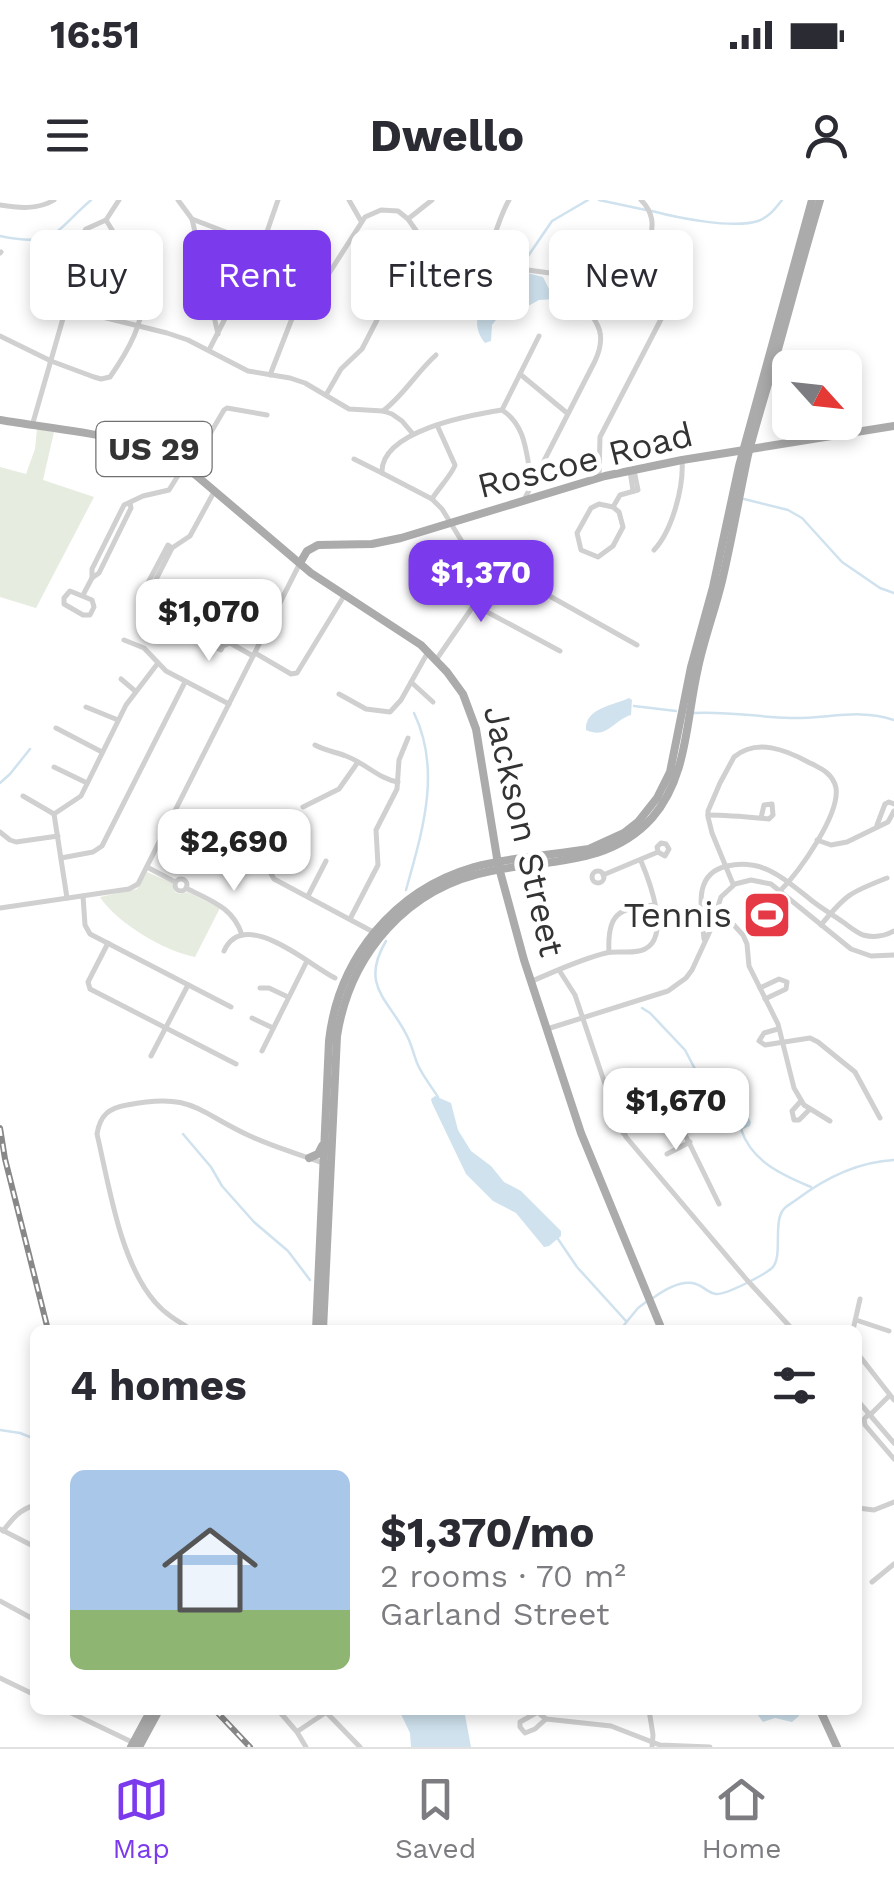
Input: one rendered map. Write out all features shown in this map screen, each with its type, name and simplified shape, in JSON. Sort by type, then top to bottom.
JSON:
[{"type":"main road","points":[[480,869],[496,848],[515,863],[569,861],[608,850],[642,828],[667,797],[681,762],[746,451],[812,201]]},
{"type":"main road","points":[[324,1325],[329,1041],[341,989],[350,969],[376,934],[427,895],[480,869],[605,843],[638,822],[662,792],[674,758],[690,667],[713,587],[739,466],[754,436],[812,201]]},
{"type":"main road","name":"Jackson Street","points":[[0,420],[103,437],[164,452],[187,466],[300,564],[428,652],[462,694],[476,730],[510,916],[582,1133],[660,1325]]},
{"type":"main road","name":"Roscoe Road","points":[[300,564],[306,552],[315,546],[382,543],[598,478],[682,460],[894,426]]},
{"type":"main road","points":[[754,436],[759,444],[771,447]]},
{"type":"main road","points":[[726,454],[739,466]]},
{"type":"main road","points":[[480,869],[503,886],[515,863]]},
{"type":"main road","points":[[316,1325],[339,1023],[356,972],[376,934]]},
{"type":"main road","points":[[309,1158],[320,1151],[325,1132]]},
{"type":"main road","points":[[136,1746],[149,1715]]},
{"type":"main road","points":[[136,1746],[156,1715]]},
{"type":"main road","points":[[822,1715],[836,1747]]},
{"type":"street","points":[[0,206],[39,206],[54,200]]},
{"type":"street","points":[[85,230],[106,220],[118,200]]},
{"type":"street","points":[[178,200],[192,219],[218,334]]},
{"type":"street","points":[[268,230],[278,200]]},
{"type":"street","points":[[348,200],[361,221]]},
{"type":"street","points":[[408,219],[432,200]]},
{"type":"street","points":[[496,230],[508,200]]},
{"type":"street","points":[[641,200],[651,214],[652,230]]},
{"type":"street","points":[[331,268],[361,221],[374,212],[398,210],[416,230]]},
{"type":"street","points":[[192,219],[221,230]]},
{"type":"street","points":[[0,336],[51,361],[102,379],[110,376],[138,326],[142,304],[122,246],[106,220]]},
{"type":"street","points":[[32,426],[63,320]]},
{"type":"street","points":[[114,320],[178,336],[248,372],[305,382],[349,409],[383,411],[398,417],[413,434]]},
{"type":"street","points":[[209,350],[225,320]]},
{"type":"street","points":[[270,375],[291,320]]},
{"type":"street","points":[[326,396],[341,369],[362,349],[376,320]]},
{"type":"street","points":[[524,500],[602,344],[594,320]]},
{"type":"street","points":[[598,478],[600,437],[661,320]]},
{"type":"street","points":[[502,410],[539,336]]},
{"type":"street","points":[[383,411],[401,397],[436,355]]},
{"type":"street","points":[[520,374],[567,413]]},
{"type":"street","points":[[83,596],[99,573],[131,508],[130,502],[169,490],[210,438],[224,410],[268,415]]},
{"type":"street","points":[[382,473],[382,463],[392,450],[413,434],[502,410],[520,428],[532,482]]},
{"type":"street","points":[[432,499],[454,468],[436,426]]},
{"type":"street","points":[[354,459],[432,499],[466,548],[493,572],[546,594],[638,646]]},
{"type":"street","points":[[654,550],[670,524],[680,495],[682,460]]},
{"type":"street","points":[[454,468],[464,470]]},
{"type":"street","points":[[613,507],[620,495],[636,491],[632,471]]},
{"type":"street","points":[[172,548],[168,546],[143,599],[172,548],[190,536],[215,491]]},
{"type":"street","points":[[599,504],[613,507],[623,526],[612,546],[598,557],[581,550],[576,534],[591,508],[599,504]]},
{"type":"street","points":[[0,908],[132,888],[139,882],[300,564]]},
{"type":"street","points":[[436,660],[493,572]]},
{"type":"street","points":[[70,591],[83,596],[94,604],[88,615],[64,603],[70,591]]},
{"type":"street","points":[[182,631],[221,650],[230,643],[291,674],[297,673],[344,596]]},
{"type":"street","points":[[474,605],[560,650]]},
{"type":"street","points":[[124,640],[144,648],[166,671],[229,704]]},
{"type":"street","points":[[338,694],[366,709],[390,712],[428,652]]},
{"type":"street","points":[[54,814],[76,800],[88,783],[135,690],[158,663]]},
{"type":"street","points":[[121,679],[135,690]]},
{"type":"street","points":[[62,858],[93,852],[102,846],[185,682]]},
{"type":"street","points":[[411,682],[433,702]]},
{"type":"street","points":[[86,707],[118,720]]},
{"type":"street","points":[[56,728],[102,752]]},
{"type":"street","points":[[350,919],[378,866],[376,830],[396,792],[398,760],[408,738]]},
{"type":"street","points":[[315,745],[398,782]]},
{"type":"street","points":[[734,885],[708,816],[734,757],[759,747],[778,748],[824,770],[836,784],[833,807],[818,840],[780,891]]},
{"type":"street","points":[[303,806],[339,789],[358,762]]},
{"type":"street","points":[[54,766],[88,783]]},
{"type":"street","points":[[23,796],[54,814],[68,898]]},
{"type":"street","points":[[818,840],[838,844],[875,828],[890,820],[894,808],[889,802],[875,828]]},
{"type":"street","points":[[708,816],[761,818]]},
{"type":"street","points":[[0,832],[16,842],[58,836]]},
{"type":"street","points":[[603,875],[658,852]]},
{"type":"street","points":[[272,858],[272,877],[376,934]]},
{"type":"street","points":[[308,896],[326,861]]},
{"type":"street","points":[[532,981],[609,952],[650,946],[657,935],[657,923],[652,890],[641,861]]},
{"type":"street","points":[[705,943],[700,896],[706,880],[726,866],[754,864],[774,871],[861,934],[880,936],[894,931]]},
{"type":"street","points":[[147,867],[176,882],[177,890],[186,888],[230,912],[242,935]]},
{"type":"street","points":[[821,925],[851,892],[887,878]]},
{"type":"street","points":[[547,1030],[679,984],[692,970],[721,897],[734,885],[751,880],[762,880],[780,891],[859,953],[894,955]]},
{"type":"street","points":[[83,896],[86,928],[92,935],[231,1007]]},
{"type":"street","points":[[609,952],[608,930],[614,918],[632,906],[654,904]]},
{"type":"street","points":[[657,923],[716,917],[732,924],[743,935],[749,966],[784,1042],[794,1088],[801,1101],[830,1121]]},
{"type":"street","points":[[224,952],[228,943],[242,935],[275,941],[335,978],[341,989]]},
{"type":"street","points":[[108,943],[88,982],[90,989],[236,1064]]},
{"type":"street","points":[[262,1051],[306,961]]},
{"type":"street","points":[[335,978],[350,969]]},
{"type":"street","points":[[559,970],[575,995],[623,1132],[788,1325]]},
{"type":"street","points":[[760,988],[779,979],[787,982],[786,989],[766,1000]]},
{"type":"street","points":[[151,1056],[188,986]]},
{"type":"street","points":[[260,988],[288,997]]},
{"type":"street","points":[[252,1018],[273,1028]]},
{"type":"street","points":[[779,1028],[764,1033],[759,1040],[766,1044],[813,1038],[851,1066],[880,1118]]},
{"type":"street","points":[[185,1325],[154,1302],[136,1275],[125,1246],[98,1134],[102,1117],[114,1108],[132,1104],[181,1101],[251,1137],[327,1164]]},
{"type":"street","points":[[801,1101],[792,1111],[794,1120],[810,1109]]},
{"type":"street","points":[[623,1132],[650,1111],[675,1114],[719,1204]]},
{"type":"street","points":[[667,1154],[690,1142]]},
{"type":"street","points":[[854,1325],[860,1299]]},
{"type":"street","points":[[856,1320],[890,1330]]},
{"type":"street","points":[[862,1359],[892,1397],[864,1419],[894,1459]]},
{"type":"street","points":[[862,1405],[894,1444]]},
{"type":"street","points":[[862,1508],[874,1510],[894,1502]]},
{"type":"street","points":[[30,1507],[14,1516],[2,1530],[30,1544]]},
{"type":"street","points":[[872,1582],[894,1564]]},
{"type":"street","points":[[0,1601],[30,1617]]},
{"type":"street","points":[[0,1678],[30,1693]]},
{"type":"street","points":[[75,1715],[136,1746]]},
{"type":"street","points":[[282,1715],[306,1747]]},
{"type":"street","points":[[297,1732],[320,1715]]},
{"type":"street","points":[[327,1715],[360,1747]]},
{"type":"street","points":[[530,1715],[520,1722],[525,1733],[546,1719]]},
{"type":"street","points":[[541,1715],[546,1719],[611,1726],[652,1744],[710,1747]]},
{"type":"street","points":[[650,1715],[652,1744]]},
{"type":"shaded area","points":[[37,429],[54,432],[43,480],[94,497],[36,608],[0,597],[0,467],[26,474]]},
{"type":"shaded area","points":[[147,872],[172,883],[175,892],[188,892],[220,908],[195,957],[169,949],[142,934],[100,897],[137,889]]},
{"type":"water","points":[[529,274],[543,277],[549,289],[549,299],[529,306]]},
{"type":"water","points":[[478,320],[496,320],[491,341],[485,343]]},
{"type":"water","points":[[629,698],[631,715],[599,733],[586,730],[595,712]]},
{"type":"water","points":[[693,1070],[715,1076],[729,1089],[750,1126],[738,1131],[732,1128],[723,1109],[697,1083]]},
{"type":"water","points":[[435,1096],[451,1103],[458,1130],[471,1151],[504,1182],[521,1191],[561,1231],[561,1236],[549,1246],[544,1247],[516,1213],[493,1201],[466,1174],[432,1103]]},
{"type":"water","points":[[401,1715],[465,1715],[471,1747],[411,1747],[410,1733]]},
{"type":"water","points":[[758,1715],[799,1716],[792,1722],[775,1718],[763,1722]]},
{"type":"waterway","points":[[0,236],[44,238],[61,229],[91,200]]},
{"type":"waterway","points":[[529,255],[552,221],[588,200]]},
{"type":"waterway","points":[[599,200],[646,210]]},
{"type":"waterway","points":[[652,211],[705,222],[747,223],[765,217],[782,200]]},
{"type":"waterway","points":[[744,499],[788,510],[802,518],[842,562],[894,593]]},
{"type":"waterway","points":[[634,706],[676,711]]},
{"type":"waterway","points":[[406,890],[427,802],[427,757],[414,713]]},
{"type":"waterway","points":[[694,713],[790,718],[868,715],[894,720]]},
{"type":"waterway","points":[[0,783],[30,749]]},
{"type":"waterway","points":[[386,941],[378,957],[376,983],[438,1097]]},
{"type":"waterway","points":[[642,1008],[685,1050],[695,1069]]},
{"type":"waterway","points":[[741,1129],[760,1158],[811,1187]]},
{"type":"waterway","points":[[183,1134],[222,1186],[254,1222],[288,1251],[310,1280]]},
{"type":"waterway","points":[[653,1298],[685,1283],[721,1293],[761,1275],[775,1264],[779,1222],[786,1206],[842,1172],[894,1160]]},
{"type":"waterway","points":[[558,1239],[577,1267],[626,1321]]},
{"type":"waterway","points":[[624,1325],[646,1302]]},
{"type":"waterway","points":[[0,1430],[30,1437]]},
{"type":"railway","points":[[0,1128],[47,1325]]},
{"type":"railway","points":[[220,1715],[250,1747]]},
{"type":"place","name":"Tennis","points":[[767,915]]}]
